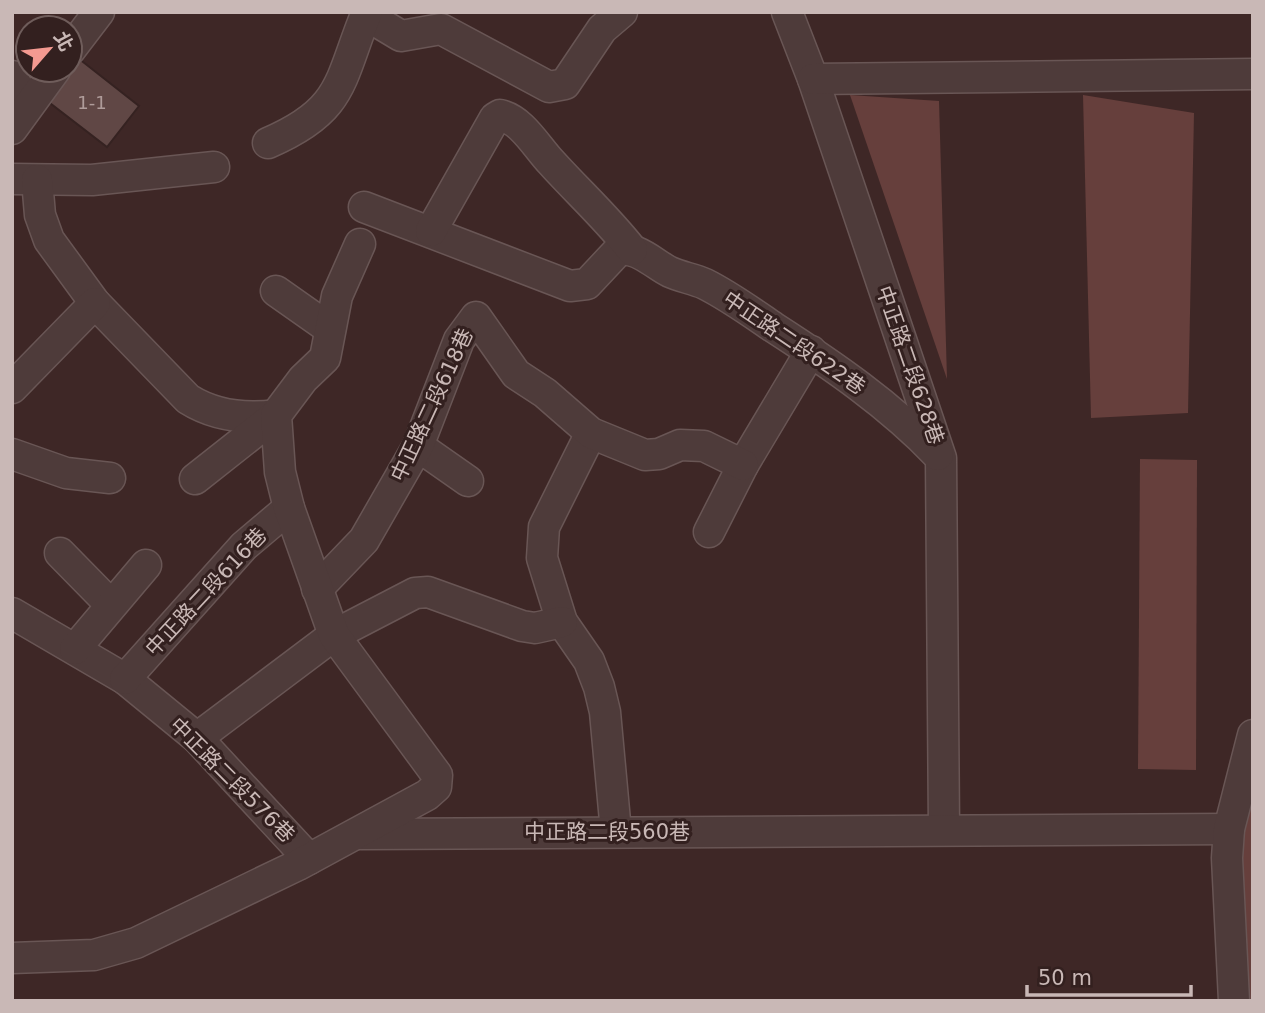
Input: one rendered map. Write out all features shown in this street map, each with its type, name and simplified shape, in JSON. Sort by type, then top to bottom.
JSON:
[{"type":"street","points":[[84,32],[99,12]]},
{"type":"street","points":[[268,143],[297,131],[332,99],[342,84],[367,13],[401,36],[441,29],[549,87],[557,88],[565,84],[602,29],[622,12]]},
{"type":"street","name":"中正路二段628巷","points":[[787,12],[813,79],[941,458],[944,830]]},
{"type":"street","points":[[813,79],[1253,74]]},
{"type":"street","points":[[12,76],[20,118]]},
{"type":"street","points":[[20,118],[45,84]]},
{"type":"street","name":"中正路二段622巷","points":[[431,231],[495,118],[500,114],[524,130],[551,163],[602,212],[632,250],[670,272],[725,295],[811,351],[878,399],[941,458]]},
{"type":"street","points":[[214,167],[92,180],[25,180],[44,230],[96,303],[198,405],[241,418],[276,415]]},
{"type":"street","points":[[364,207],[579,287],[587,284],[617,252],[632,250]]},
{"type":"street","points":[[195,479],[276,415],[303,379],[326,358],[337,296],[360,244]]},
{"type":"street","points":[[276,290],[330,329]]},
{"type":"street","points":[[12,388],[96,303]]},
{"type":"street","name":"中正路二段618巷","points":[[317,589],[364,540],[418,446],[459,340],[476,317],[497,343],[516,374],[545,393],[591,433],[645,455],[659,454],[680,445],[704,446],[743,465]]},
{"type":"street","points":[[709,532],[743,465],[811,351]]},
{"type":"street","name":"中正路二段616巷","points":[[276,415],[280,472],[289,508],[334,635],[437,775],[436,788],[428,795],[355,834]]},
{"type":"street","points":[[591,433],[544,527],[542,558],[562,622],[589,661],[599,687],[605,712],[616,832]]},
{"type":"street","points":[[418,446],[468,481]]},
{"type":"street","points":[[12,454],[66,473],[110,478]]},
{"type":"street","name":"中正路二段616巷","points":[[125,679],[244,546],[289,508]]},
{"type":"street","points":[[60,554],[111,605]]},
{"type":"street","points":[[75,649],[146,565]]},
{"type":"street","points":[[197,737],[334,635],[387,605],[415,593],[428,592],[522,626],[535,628],[562,622]]},
{"type":"street","name":"中正路二段576巷","points":[[12,613],[125,679],[197,737],[309,859]]},
{"type":"street","points":[[1234,1001],[1227,858],[1229,829],[1253,734]]},
{"type":"street","name":"中正路二段560巷","points":[[12,958],[94,955],[114,951],[309,859],[355,834],[1229,829]]},
{"type":"shaded area","points":[[850,95],[939,101],[947,379]]},
{"type":"shaded area","points":[[1083,95],[1194,113],[1188,413],[1091,418]]},
{"type":"shaded area","points":[[1140,459],[1197,460],[1196,770],[1138,769]]},
{"type":"shaded area","points":[[1253,792],[1253,1001],[1247,1001],[1242,840]]},
{"type":"building","points":[[84,63],[139,106],[107,147],[46,100],[58,84],[84,84]]}]
